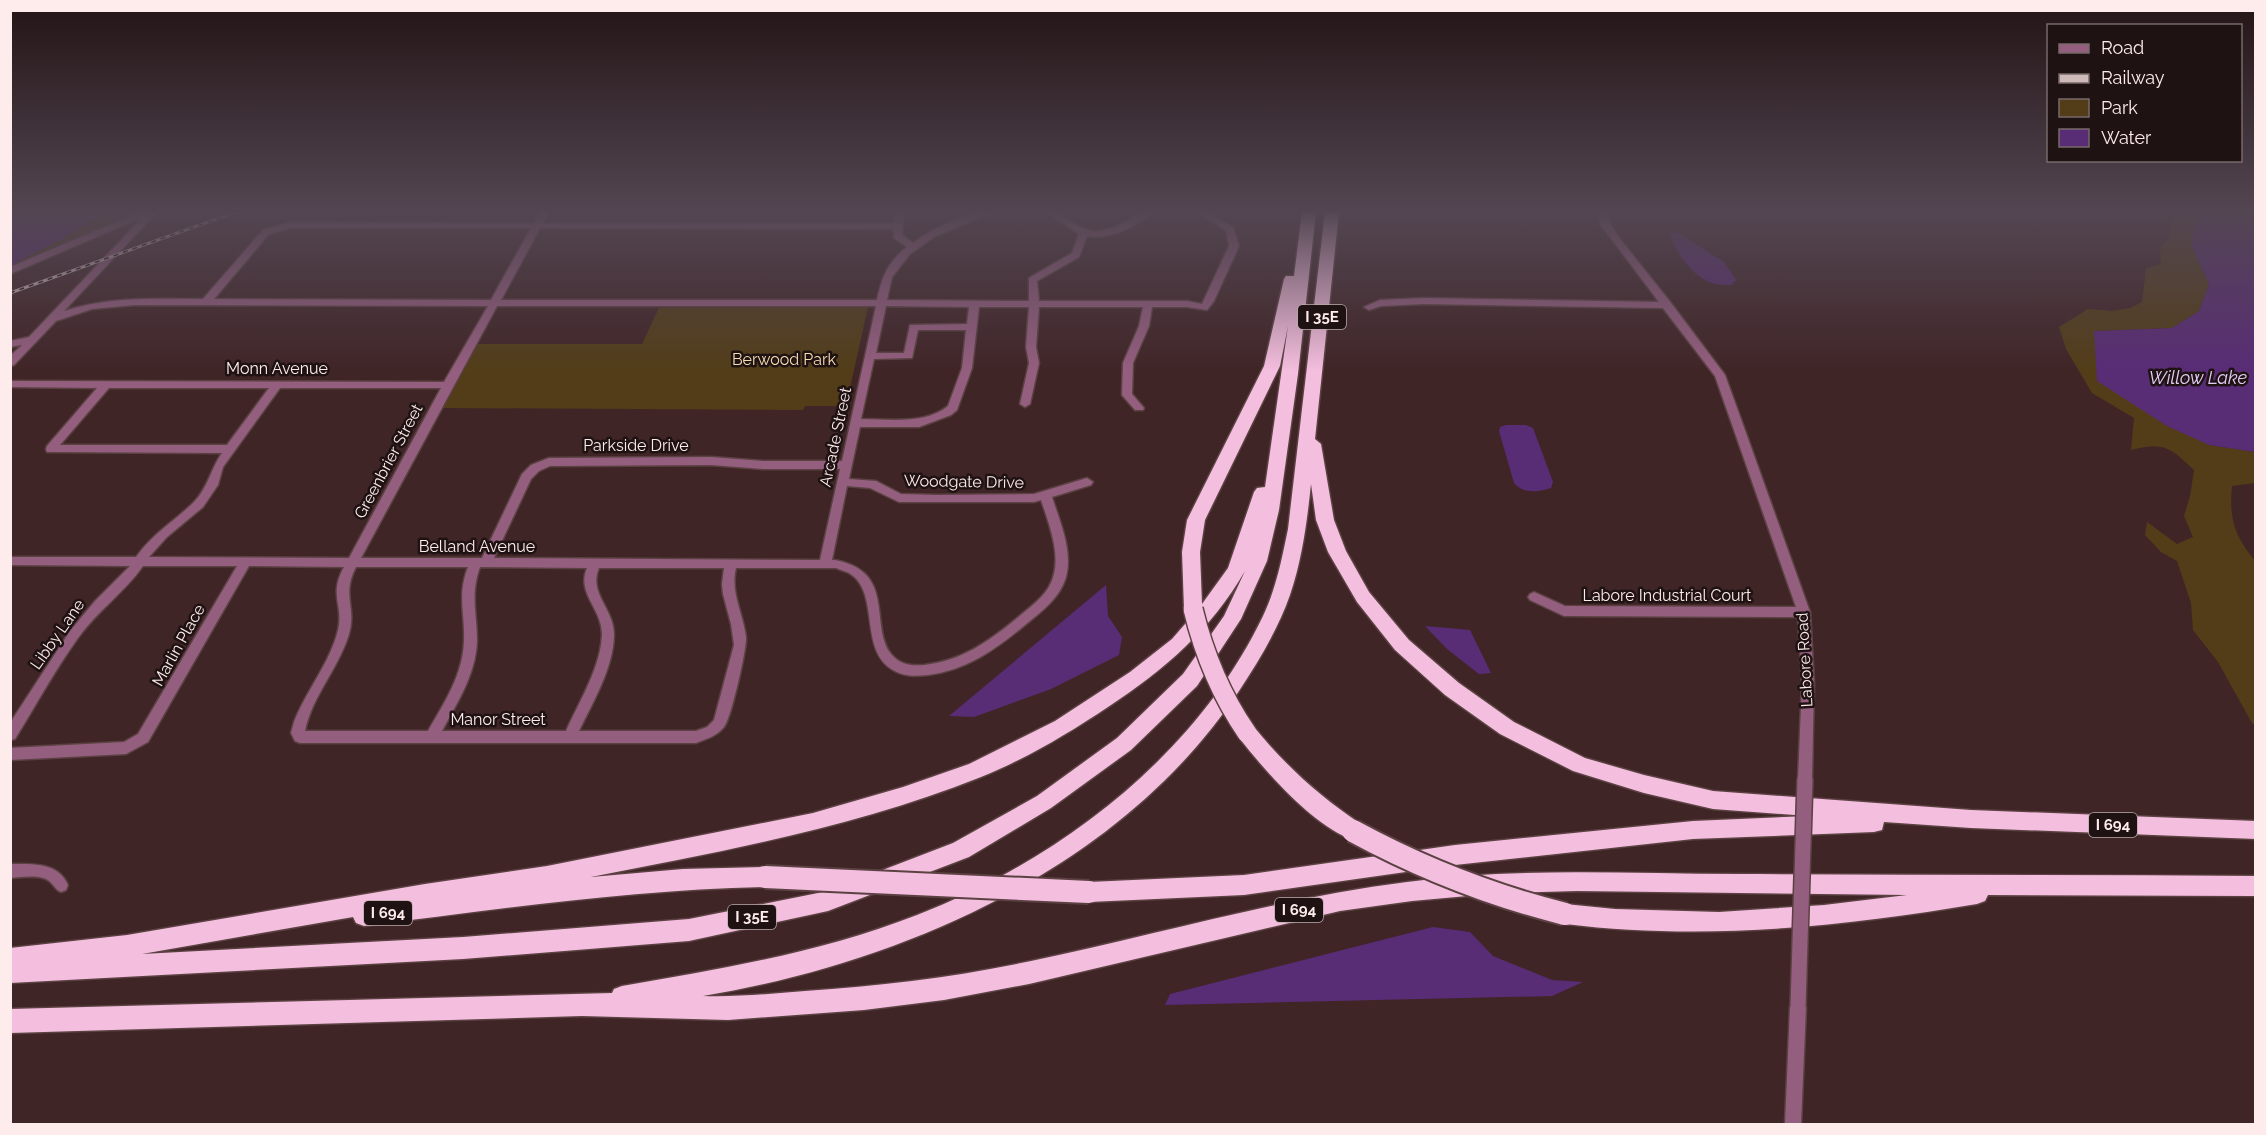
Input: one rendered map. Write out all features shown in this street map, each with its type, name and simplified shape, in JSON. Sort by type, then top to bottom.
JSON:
[{"type":"highway","points":[[1299,265],[1292,277],[1272,366],[1196,520],[1191,552],[1193,609],[1213,679],[1247,733],[1272,765],[1299,791],[1325,813],[1353,831],[1440,876],[1506,900],[1566,914],[1605,920],[1732,921],[1917,905],[2023,886]]},
{"type":"highway","name":"I 35E","points":[[10,972],[482,947],[689,930],[828,901],[961,850],[1044,802],[1124,744],[1190,680],[1232,619],[1258,561],[1270,510],[1303,265]]},
{"type":"highway","name":"I 35E","points":[[10,1022],[582,1004],[762,973],[896,933],[970,903],[1053,857],[1126,804],[1191,742],[1235,683],[1274,615],[1296,542],[1326,265]]},
{"type":"highway","points":[[1310,422],[1325,520],[1337,552],[1363,597],[1402,645],[1452,689],[1507,728],[1580,765],[1644,784],[1713,800],[1971,819]]},
{"type":"highway","points":[[128,945],[425,894],[547,876],[748,836],[813,822],[903,796],[976,770],[1062,727],[1137,678],[1179,644],[1209,609],[1236,570],[1266,483],[1277,463]]},
{"type":"highway","name":"I 694","points":[[10,959],[584,888],[683,879],[765,877],[1089,892],[1244,885],[1467,854],[1693,830],[1971,819],[2256,830]]},
{"type":"highway","name":"I 694","points":[[582,1004],[728,1008],[864,999],[944,989],[1029,973],[1340,901],[1412,891],[1501,883],[1576,881],[2256,886]]},
{"type":"street","points":[[10,271],[24,265]]},
{"type":"street","points":[[10,363],[104,265]]},
{"type":"street","points":[[206,302],[238,265]]},
{"type":"street","name":"Greenbrier Street","points":[[300,737],[299,728],[345,630],[341,589],[448,385],[515,265]]},
{"type":"street","name":"Arcade Street","points":[[819,563],[842,482],[880,304],[887,277],[894,265]]},
{"type":"street","points":[[1025,404],[1034,363],[1031,339],[1034,304],[1032,280],[1035,276],[1057,265]]},
{"type":"street","points":[[54,318],[107,303],[206,302],[1187,304],[1204,308],[1225,265]]},
{"type":"street","name":"Labore Road","points":[[1636,265],[1720,375],[1804,612],[1808,683],[1793,1125]]},
{"type":"street","points":[[1369,307],[1380,303],[1424,301],[1668,305]]},
{"type":"street","points":[[854,423],[919,423],[947,413],[953,408],[964,381],[974,304]]},
{"type":"street","points":[[1139,408],[1127,395],[1127,370],[1147,318],[1148,304]]},
{"type":"street","points":[[869,356],[908,356],[914,327],[972,327]]},
{"type":"street","points":[[10,344],[33,339]]},
{"type":"street","name":"Monn Avenue","points":[[10,384],[448,385]]},
{"type":"street","points":[[105,384],[51,449],[231,449]]},
{"type":"street","points":[[140,561],[163,534],[199,504],[212,485],[218,466],[277,384]]},
{"type":"street","name":"Parkside Drive","points":[[433,735],[460,682],[467,662],[470,642],[466,588],[526,477],[535,468],[549,462],[711,461],[763,465],[846,465]]},
{"type":"street","name":"Woodgate Drive","points":[[842,482],[872,484],[893,496],[907,499],[1020,499],[1046,496],[1087,482]]},
{"type":"street","name":"Belland Avenue","points":[[10,561],[819,563],[847,565],[865,579],[883,650],[890,662],[903,669],[930,670],[959,663],[993,645],[1043,603],[1056,586],[1062,567],[1060,546],[1046,496]]},
{"type":"street","name":"Libby Lane","points":[[10,735],[74,634],[140,561]]},
{"type":"street","name":"Marlin Place","points":[[10,754],[119,749],[137,743],[148,733],[221,601],[246,561]]},
{"type":"street","points":[[571,735],[607,643],[606,622],[589,588],[589,575],[595,563]]},
{"type":"street","name":"Manor Street","points":[[300,737],[433,735],[696,737],[712,731],[720,723],[739,655],[740,635],[727,592],[726,581],[730,563]]},
{"type":"street","name":"Labore Industrial Court","points":[[1533,597],[1564,611],[1804,612]]},
{"type":"street","points":[[10,871],[51,874],[57,877],[61,885]]},
{"type":"green space","points":[[2158,265],[2200,265],[2209,284],[2199,311],[2172,328],[2094,331],[2209,445],[2255,452],[2255,483],[2232,486],[2231,508],[2238,535],[2255,561],[2255,725],[2218,662],[2193,630],[2191,603],[2177,561],[2161,552],[2145,535],[2147,522],[2177,544],[2193,537],[2184,516],[2194,470],[2166,448],[2152,446],[2131,450],[2134,418],[2092,393],[2066,349],[2059,327],[2088,309],[2112,311],[2130,308],[2142,302],[2146,269]]},
{"type":"green space","name":"Berwood Park","points":[[868,307],[846,406],[805,406],[803,410],[442,408],[477,344],[642,344],[659,308]]},
{"type":"water","points":[[1687,265],[1726,265],[1736,280],[1731,285],[1720,285],[1701,278]]},
{"type":"water","name":"Willow Lake","points":[[2200,265],[2255,265],[2255,452],[2209,445],[2167,426],[2097,381],[2094,331],[2172,328],[2199,311],[2209,284]]},
{"type":"water","points":[[1526,425],[1533,428],[1553,482],[1551,488],[1526,490],[1514,483],[1499,431],[1500,427]]},
{"type":"water","points":[[1106,585],[1108,616],[1122,637],[1119,655],[1051,689],[974,717],[949,716]]},
{"type":"water","points":[[1425,626],[1470,630],[1491,673],[1479,674],[1447,649]]},
{"type":"water","points":[[1433,927],[1470,932],[1493,956],[1552,980],[1583,982],[1552,996],[1165,1005],[1170,994]]},
{"type":"railway","points":[[10,293],[88,265]]}]
